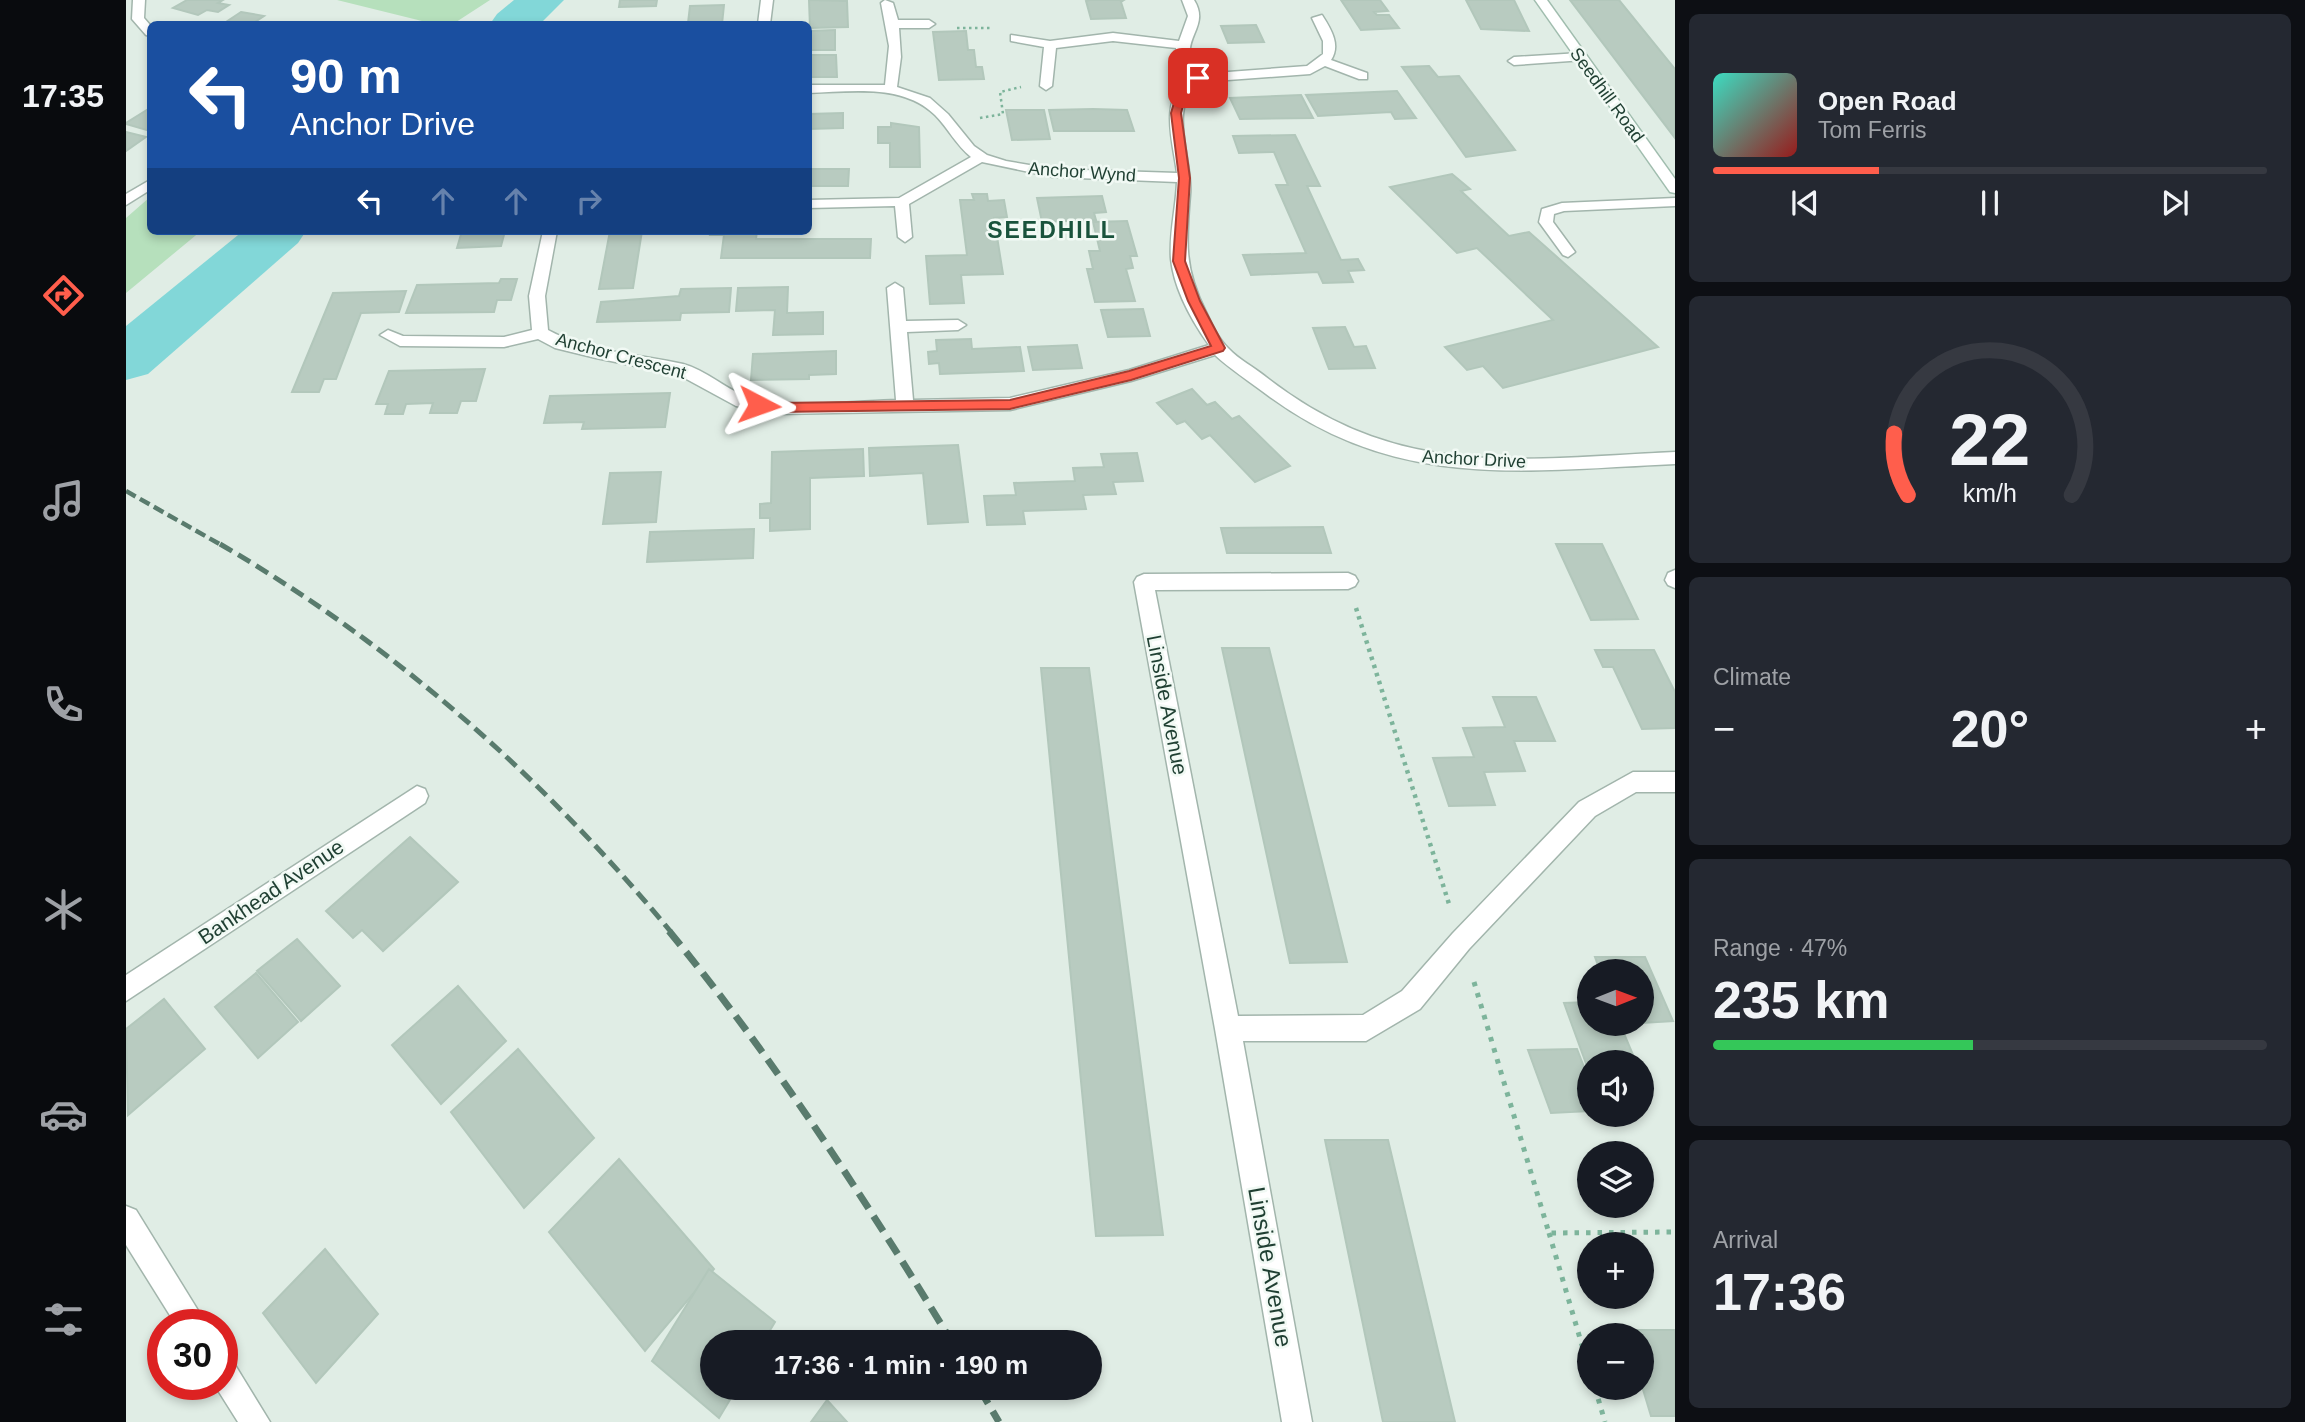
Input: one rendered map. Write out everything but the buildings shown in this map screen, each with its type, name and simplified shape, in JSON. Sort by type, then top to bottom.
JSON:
[{"type":"street","points":[[764,21],[767,0]]},
{"type":"street","points":[[1188,0],[1194,14],[1193,27],[1182,46],[1183,61],[1198,78],[1310,70],[1325,62],[1330,52],[1329,40],[1318,18]]},
{"type":"street","name":"Seedhill Road","points":[[1541,0],[1675,189]]},
{"type":"street","points":[[134,2],[138,19],[147,29]]},
{"type":"street","points":[[887,2],[894,23],[896,63],[890,90]]},
{"type":"street","points":[[894,23],[929,24]]},
{"type":"street","points":[[1015,38],[1050,45],[1113,37],[1182,46]]},
{"type":"street","points":[[1046,86],[1050,45]]},
{"type":"street","points":[[1514,61],[1580,57]]},
{"type":"street","points":[[1325,62],[1363,76]]},
{"type":"street","name":"Anchor Drive","points":[[1198,78],[1190,81],[1182,91],[1176,113],[1185,178],[1179,261],[1194,301],[1218,348],[1302,413],[1374,446],[1421,458],[1487,464],[1675,458]]},
{"type":"street","points":[[812,89],[890,90],[918,98],[937,108],[981,158],[902,202],[812,204]]},
{"type":"street","name":"Anchor Wynd","points":[[981,158],[1009,166],[1054,171],[1185,178]]},
{"type":"street","points":[[126,201],[147,186]]},
{"type":"street","points":[[902,202],[905,237]]},
{"type":"street","points":[[1568,252],[1546,222],[1547,212],[1562,207],[1675,202]]},
{"type":"street","name":"Anchor Crescent","points":[[540,333],[537,296],[549,235]]},
{"type":"street","points":[[895,288],[905,406]]},
{"type":"street","points":[[898,327],[958,325]]},
{"type":"street","name":"Anchor Crescent","points":[[388,335],[400,341],[504,342],[540,333],[561,344],[682,370],[742,402],[776,408],[1010,404],[1131,375],[1218,348]]},
{"type":"street","name":"Linside Avenue","points":[[1297,1422],[1228,1029],[1144,582],[1348,581]]},
{"type":"street","points":[[1228,1029],[1366,1028],[1411,1000],[1461,941],[1587,809],[1633,782],[1675,782]]},
{"type":"street","name":"Bankhead Avenue","points":[[126,989],[417,796]]},
{"type":"street","points":[[126,1220],[183,1309]]},
{"type":"street","points":[[238,1394],[256,1422]]},
{"type":"path","points":[[929,24],[938,29],[1004,28],[1015,38]]},
{"type":"path","points":[[948,123],[1003,114],[1000,92],[1018,87],[1046,86]]},
{"type":"path","points":[[1549,1233],[1577,1328]]},
{"type":"path","points":[[1599,1400],[1605,1422]]},
{"type":"green space","points":[[337,0],[490,0],[458,21],[422,21]]},
{"type":"green space","points":[[147,200],[147,235],[196,235],[126,293],[126,218]]},
{"type":"waterway","points":[[517,21],[542,0]]},
{"type":"waterway","points":[[126,359],[273,235]]},
{"type":"railway","points":[[126,491],[223,546]]},
{"type":"railway","points":[[220,544],[346,625],[463,718],[571,820],[671,932]]},
{"type":"railway","points":[[669,931],[746,1030],[818,1131],[945,1330]]},
{"type":"railway","points":[[986,1400],[999,1422]]},
{"type":"district","name":"SEEDHILL","points":[[1052,230]]},
{"type":"route","points":[[759,405],[776,408],[1010,404],[1131,375],[1218,348],[1194,301],[1179,261],[1185,178],[1176,113],[1182,91],[1190,81],[1198,78]]}]
